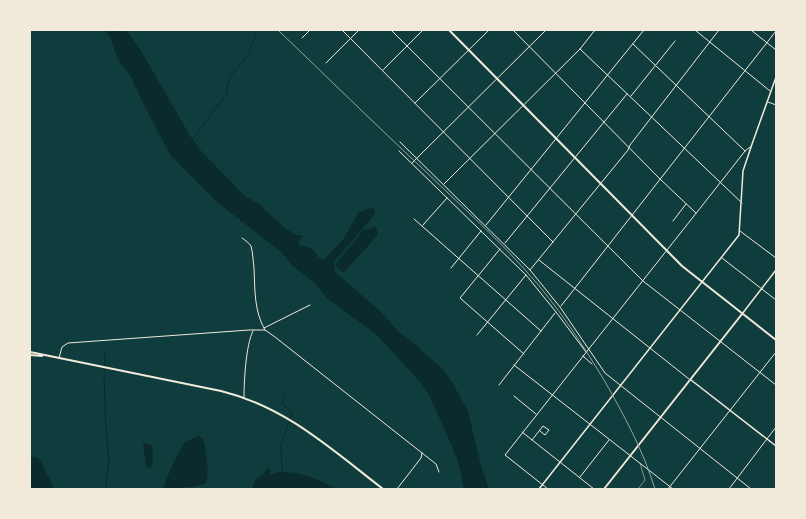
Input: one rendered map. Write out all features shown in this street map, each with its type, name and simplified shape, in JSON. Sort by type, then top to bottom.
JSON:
[{"type":"main road","points":[[449,30],[686,270],[776,340]]},
{"type":"main road","points":[[604,489],[742,314]]},
{"type":"main road","points":[[30,352],[45,356]]},
{"type":"main road","points":[[30,355],[59,358],[244,397],[293,420],[383,489]]},
{"type":"street","points":[[302,38],[310,30]]},
{"type":"street","points":[[342,30],[553,242]]},
{"type":"street","points":[[326,63],[359,30]]},
{"type":"street","points":[[391,30],[643,281],[776,385]]},
{"type":"street","points":[[382,71],[423,30]]},
{"type":"street","points":[[415,104],[489,30]]},
{"type":"street","points":[[513,30],[555,74],[696,213]]},
{"type":"street","points":[[412,163],[546,30]]},
{"type":"street","points":[[443,184],[580,49],[595,30]]},
{"type":"street","points":[[486,225],[644,30]]},
{"type":"street","points":[[695,30],[771,92]]},
{"type":"street","points":[[530,270],[629,148],[651,117],[719,30]]},
{"type":"street","points":[[751,30],[776,50]]},
{"type":"street","points":[[560,307],[776,31]]},
{"type":"street","points":[[630,96],[675,41]]},
{"type":"street","points":[[633,44],[745,151]]},
{"type":"street","points":[[580,49],[742,203]]},
{"type":"street","points":[[539,489],[739,235],[743,171],[776,77]]},
{"type":"street","points":[[504,244],[627,93]]},
{"type":"street","points":[[767,102],[776,105]]},
{"type":"street","points":[[400,142],[530,270],[560,307],[605,373],[751,489]]},
{"type":"street","points":[[548,489],[505,455],[745,151],[751,147]]},
{"type":"street","points":[[399,151],[482,230],[526,275],[586,352]]},
{"type":"street","points":[[422,226],[447,197]]},
{"type":"street","points":[[673,221],[686,204]]},
{"type":"street","points":[[414,219],[541,331]]},
{"type":"street","points":[[451,268],[482,230]]},
{"type":"street","points":[[740,231],[776,258]]},
{"type":"street","points":[[242,238],[251,247],[257,308],[260,321],[265,330],[422,452],[436,464],[439,472]]},
{"type":"street","points":[[501,249],[460,298],[524,354]]},
{"type":"street","points":[[722,258],[776,300]]},
{"type":"street","points":[[539,260],[776,446]]},
{"type":"street","points":[[742,314],[776,270]]},
{"type":"street","points":[[477,335],[526,275]]},
{"type":"street","points":[[264,328],[310,305]]},
{"type":"street","points":[[499,385],[556,312]]},
{"type":"street","points":[[244,397],[250,338],[254,330]]},
{"type":"street","points":[[59,358],[62,349],[66,344],[265,330]]},
{"type":"street","points":[[668,489],[776,352]]},
{"type":"street","points":[[582,356],[592,364]]},
{"type":"street","points":[[514,365],[673,489]]},
{"type":"street","points":[[514,396],[536,414]]},
{"type":"street","points":[[729,489],[776,427]]},
{"type":"street","points":[[532,440],[540,430]]},
{"type":"street","points":[[522,432],[594,489]]},
{"type":"street","points":[[579,478],[609,440]]},
{"type":"street","points":[[397,489],[420,458],[422,452]]},
{"type":"lane","points":[[638,489],[645,480],[639,463]]},
{"type":"water","points":[[105,30],[126,30],[138,46],[192,139],[202,152],[246,197],[261,205],[285,228],[296,235],[302,235],[303,237],[299,241],[298,245],[310,248],[318,257],[324,260],[344,238],[358,213],[370,208],[375,209],[375,213],[372,218],[334,262],[335,272],[380,311],[398,331],[419,347],[442,368],[452,382],[468,411],[481,466],[489,489],[464,489],[458,461],[428,393],[421,383],[377,335],[327,298],[315,283],[292,265],[281,252],[216,201],[171,156],[131,77],[117,58],[111,39]]},
{"type":"water","points":[[375,226],[378,235],[343,273],[335,265],[364,229],[370,229]]},
{"type":"water","points":[[198,436],[203,438],[208,466],[206,483],[192,487],[163,489],[172,465],[185,442]]},
{"type":"water","points":[[143,443],[150,444],[153,449],[151,468],[148,468],[146,465]]},
{"type":"water","points":[[34,457],[41,461],[54,489],[30,489],[30,459]]},
{"type":"water","points":[[270,468],[270,474],[287,472],[305,475],[337,489],[252,489],[255,479],[263,475],[266,469]]},
{"type":"waterway","points":[[192,140],[227,94],[229,80],[248,55],[258,30]]},
{"type":"waterway","points":[[105,351],[104,378],[109,460],[106,489]]},
{"type":"waterway","points":[[282,471],[281,445],[292,413],[282,403],[285,397],[284,394]]},
{"type":"railway","points":[[278,30],[490,233],[548,297],[568,324],[619,406],[645,460],[655,489]]}]
